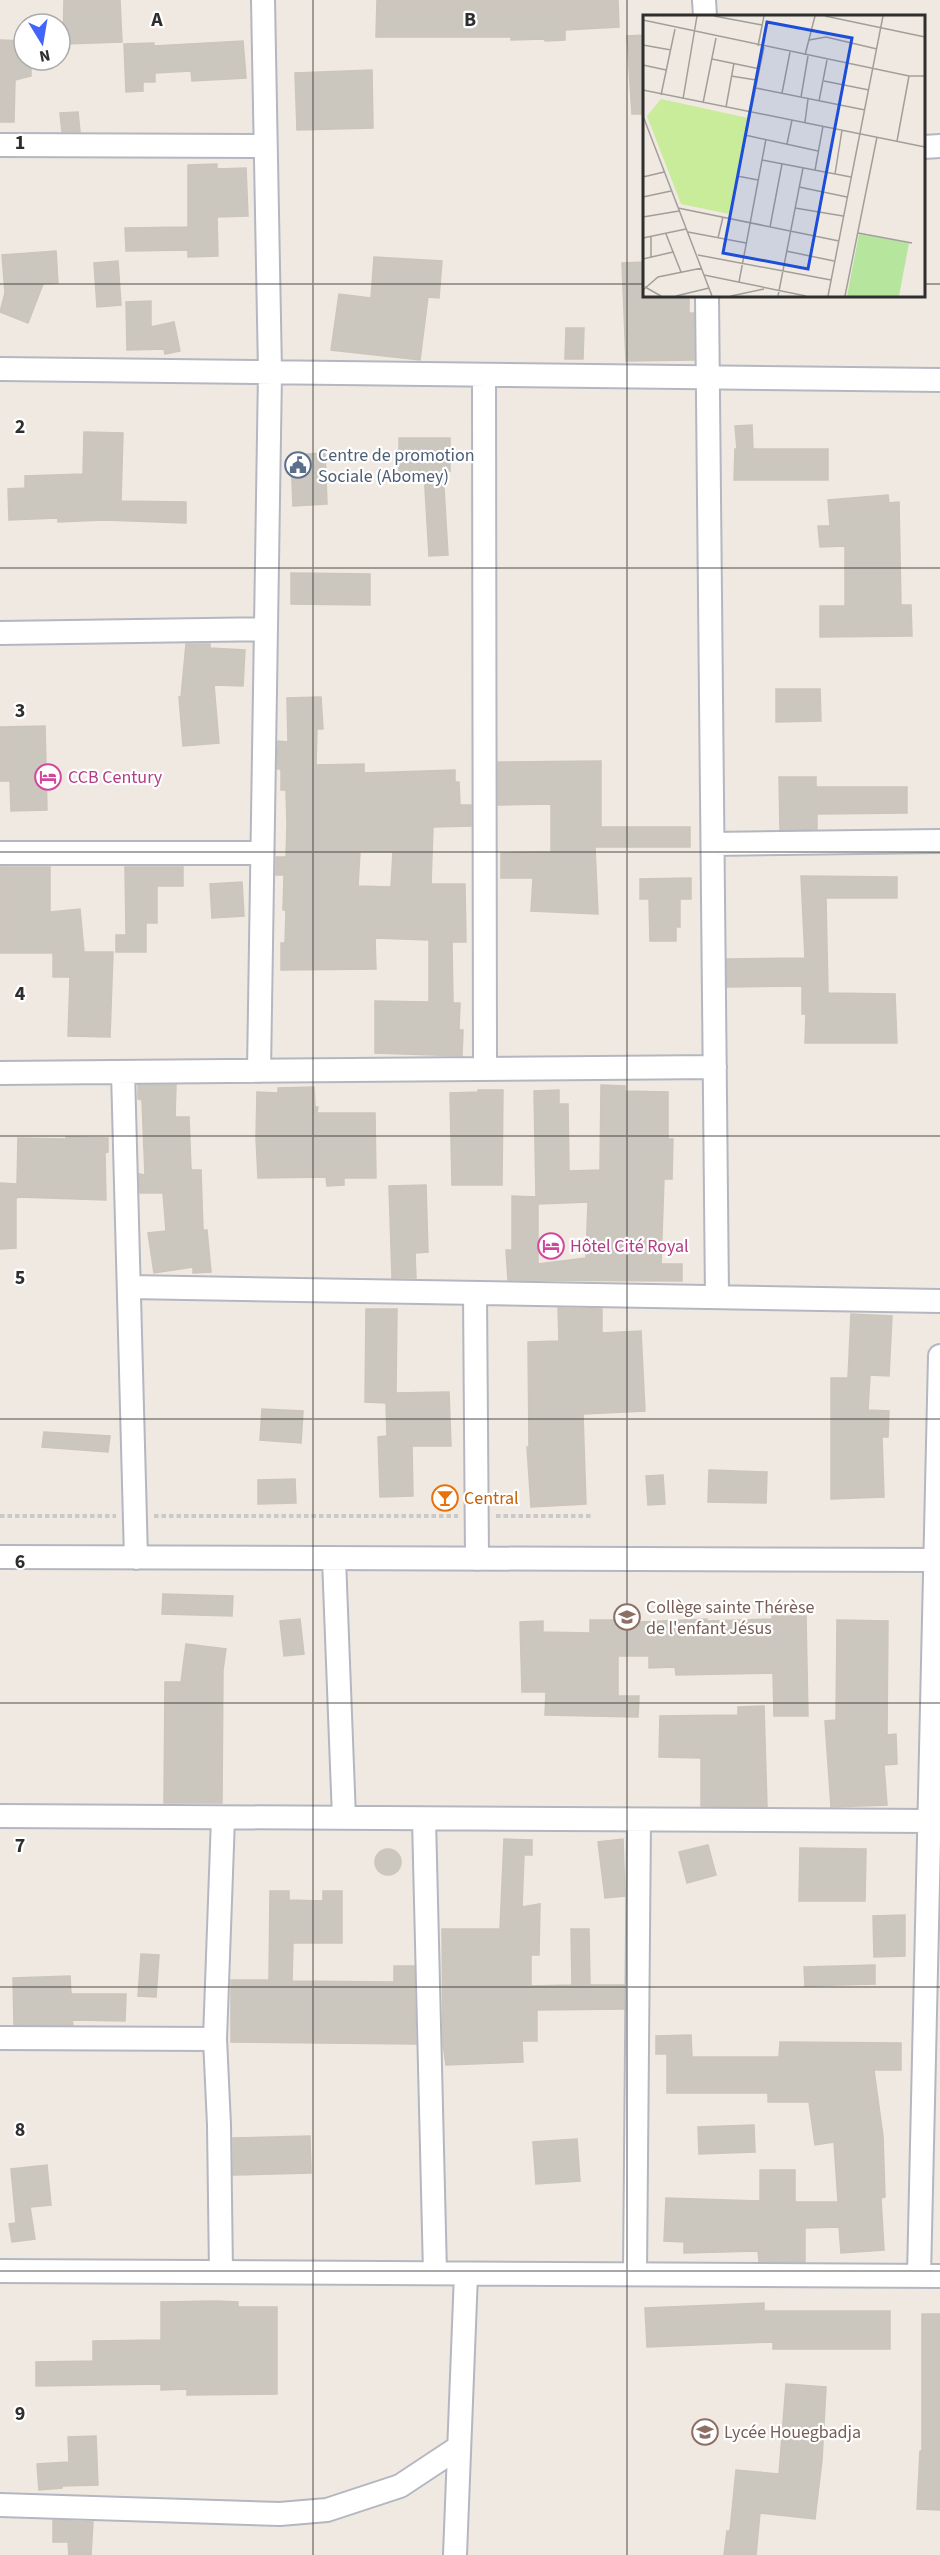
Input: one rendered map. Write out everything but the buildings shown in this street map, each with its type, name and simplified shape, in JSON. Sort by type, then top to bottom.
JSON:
[{"type":"street","points":[[259,1071],[270,372],[263,0]]},
{"type":"street","points":[[0,145],[265,146]]},
{"type":"street","points":[[925,147],[940,146]]},
{"type":"street","points":[[707,297],[717,1298]]},
{"type":"street","points":[[0,369],[940,380]]},
{"type":"street","points":[[484,375],[485,1069]]},
{"type":"street","points":[[0,633],[266,629]]},
{"type":"street","points":[[713,844],[940,841]]},
{"type":"street","points":[[0,853],[262,853]]},
{"type":"street","points":[[0,1073],[715,1067]]},
{"type":"street","points":[[123,1072],[136,1558]]},
{"type":"street","points":[[129,1287],[940,1301]]},
{"type":"street","points":[[475,1293],[477,1559]]},
{"type":"street","points":[[0,2271],[930,2276],[934,1910],[930,1821],[938,1560],[940,1356]]},
{"type":"street","points":[[0,1557],[938,1560]]},
{"type":"street","points":[[334,1558],[344,1818]]},
{"type":"street","points":[[0,1816],[930,1821]]},
{"type":"street","points":[[221,2272],[215,2039],[223,1818]]},
{"type":"street","points":[[424,1819],[435,2273]]},
{"type":"street","points":[[635,2274],[639,1820]]},
{"type":"street","points":[[0,2038],[215,2039]]},
{"type":"street","points":[[455,2555],[466,2274]]},
{"type":"street","points":[[0,2505],[280,2514],[327,2511],[400,2486],[459,2447]]},
{"type":"path","points":[[0,1516],[591,1516]]},
{"type":"place","name":"Centre de promotion Sociale (Abomey)","points":[[298,465]]},
{"type":"place","name":"CCB Century","points":[[48,777]]},
{"type":"place","name":"Hôtel Cité Royal","points":[[551,1246]]},
{"type":"place","name":"Central","points":[[445,1498]]},
{"type":"place","name":"Collège sainte Thérèse de l'enfant Jésus","points":[[627,1617]]},
{"type":"place","name":"Lycée Houegbadja","points":[[705,2432]]}]
